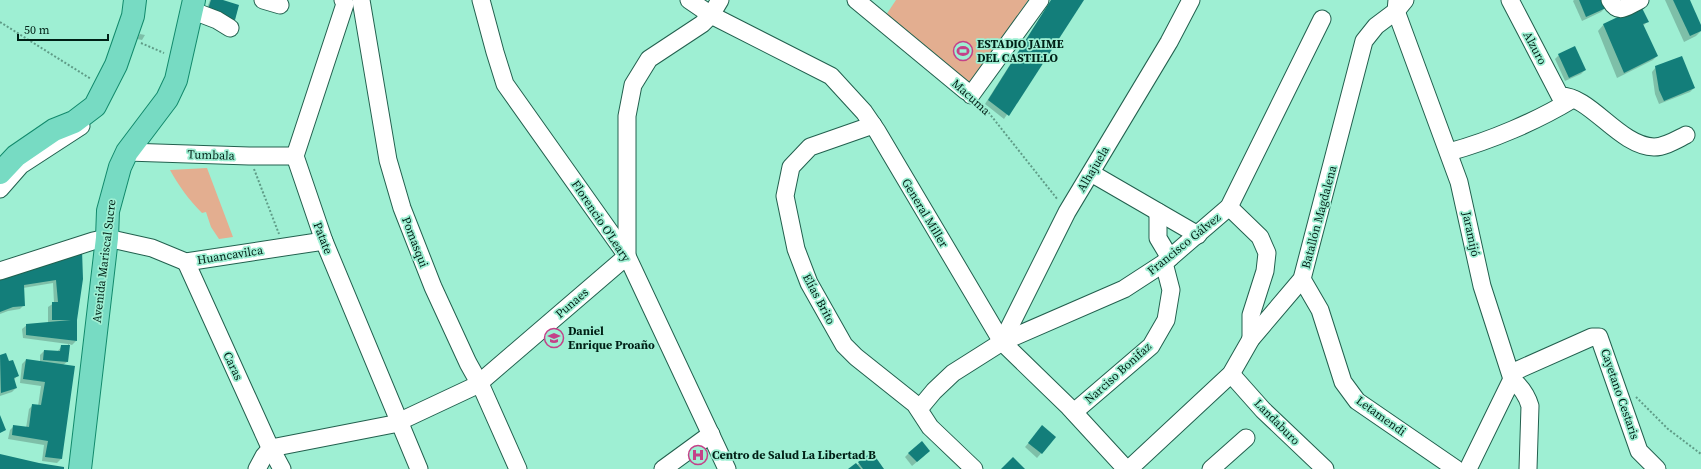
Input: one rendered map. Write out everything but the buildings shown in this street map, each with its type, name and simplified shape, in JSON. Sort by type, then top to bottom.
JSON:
[{"type":"main road","points":[[0,173],[16,156],[54,130],[74,122],[95,106],[116,65],[124,44],[133,16],[135,0]]},
{"type":"main road","name":"Avenida Mariscal Sucre","points":[[80,469],[103,239],[114,185],[127,152],[167,99],[176,80],[191,3]]},
{"type":"street","points":[[0,189],[21,165],[102,112],[114,89],[135,40],[145,0]]},
{"type":"street","points":[[263,0],[280,5]]},
{"type":"street","name":"Florencio O'Leary","points":[[481,0],[505,84],[627,256],[727,469]]},
{"type":"street","name":"General Miller","points":[[689,0],[711,15],[831,76],[864,112],[873,125],[1002,342],[1074,412],[1128,469]]},
{"type":"street","points":[[627,256],[627,116],[633,85],[649,59],[702,24],[711,15],[720,0]]},
{"type":"street","name":"Macuma","points":[[856,0],[969,93]]},
{"type":"street","points":[[969,93],[1040,0]]},
{"type":"street","name":"Alhajuela","points":[[1002,342],[1067,212],[1169,42],[1191,0]]},
{"type":"street","name":"Alzuro","points":[[1510,0],[1566,97]]},
{"type":"street","points":[[1610,0],[1614,7],[1617,9],[1622,9],[1640,0]]},
{"type":"street","points":[[296,156],[352,1]]},
{"type":"street","name":"Pomasqui","points":[[352,1],[388,160],[402,208],[433,287],[468,363],[479,382],[518,469]]},
{"type":"street","points":[[73,469],[103,239],[106,181],[120,151],[160,99],[191,3],[230,28]]},
{"type":"street","name":"Jaramijó","points":[[1399,4],[1459,182],[1482,286],[1511,376],[1528,398],[1530,406],[1528,469]]},
{"type":"street","name":"Batallón Magdalena","points":[[1128,469],[1231,374],[1251,339],[1302,279],[1364,41],[1376,26],[1399,4]]},
{"type":"street","name":"Francisco Gálvez","points":[[919,409],[934,391],[953,373],[1002,342],[1124,289],[1167,261],[1229,207],[1322,19]]},
{"type":"street","points":[[1449,152],[1471,146],[1552,112],[1566,97],[1590,109],[1634,142],[1654,147],[1663,145],[1686,135]]},
{"type":"street","name":"Elías Brito","points":[[873,125],[810,147],[791,167],[785,196],[789,222],[796,249],[809,283],[844,345],[856,357],[915,404],[930,427],[974,469]]},
{"type":"street","name":"Tumbala","points":[[127,152],[296,156]]},
{"type":"street","name":"Patate","points":[[296,156],[324,241],[401,422],[419,469]]},
{"type":"street","points":[[1090,173],[1198,234]]},
{"type":"street","points":[[1229,207],[1260,237],[1267,253],[1265,271],[1251,315],[1251,339]]},
{"type":"street","name":"Narciso Bonifaz","points":[[1074,412],[1151,346],[1166,320],[1171,290],[1167,261],[1158,238],[1158,212]]},
{"type":"street","points":[[0,271],[103,239]]},
{"type":"street","name":"Huancavilca","points":[[103,239],[152,248],[186,262],[324,241]]},
{"type":"street","name":"Punaes","points":[[271,448],[401,422],[479,382],[627,256]]},
{"type":"street","name":"Caras","points":[[186,262],[282,469]]},
{"type":"street","name":"Letamendi","points":[[1302,279],[1320,310],[1343,382],[1357,401],[1456,469]]},
{"type":"street","name":"Cayetano Cestaris","points":[[1511,376],[1595,336],[1600,338],[1639,451],[1657,469]]},
{"type":"street","name":"Landaburo","points":[[1231,374],[1264,410],[1325,469]]},
{"type":"street","points":[[1468,469],[1511,376]]},
{"type":"street","points":[[663,469],[711,434]]},
{"type":"street","points":[[1211,469],[1246,438]]},
{"type":"street","points":[[257,469],[264,456],[271,448]]},
{"type":"path","points":[[0,22],[105,88]]},
{"type":"path","points":[[135,40],[173,57]]},
{"type":"path","name":"Macuma","points":[[969,93],[984,106],[1067,212]]},
{"type":"path","points":[[249,156],[284,247]]},
{"type":"path","points":[[1619,392],[1628,390],[1668,429],[1701,454]]},
{"type":"shaded area","name":"ESTADIO JAIME DEL CASTILLO","points":[[896,0],[1028,0],[973,86],[886,15]]},
{"type":"shaded area","points":[[207,168],[233,237],[219,239],[211,227],[206,212],[202,213],[193,203],[170,170]]},
{"type":"place","name":"ESTADIO JAIME DEL CASTILLO","points":[[963,51]]},
{"type":"place","name":"Daniel Enrique Proaño","points":[[554,338]]},
{"type":"place","name":"Centro de Salud La Libertad B","points":[[698,455]]}]
